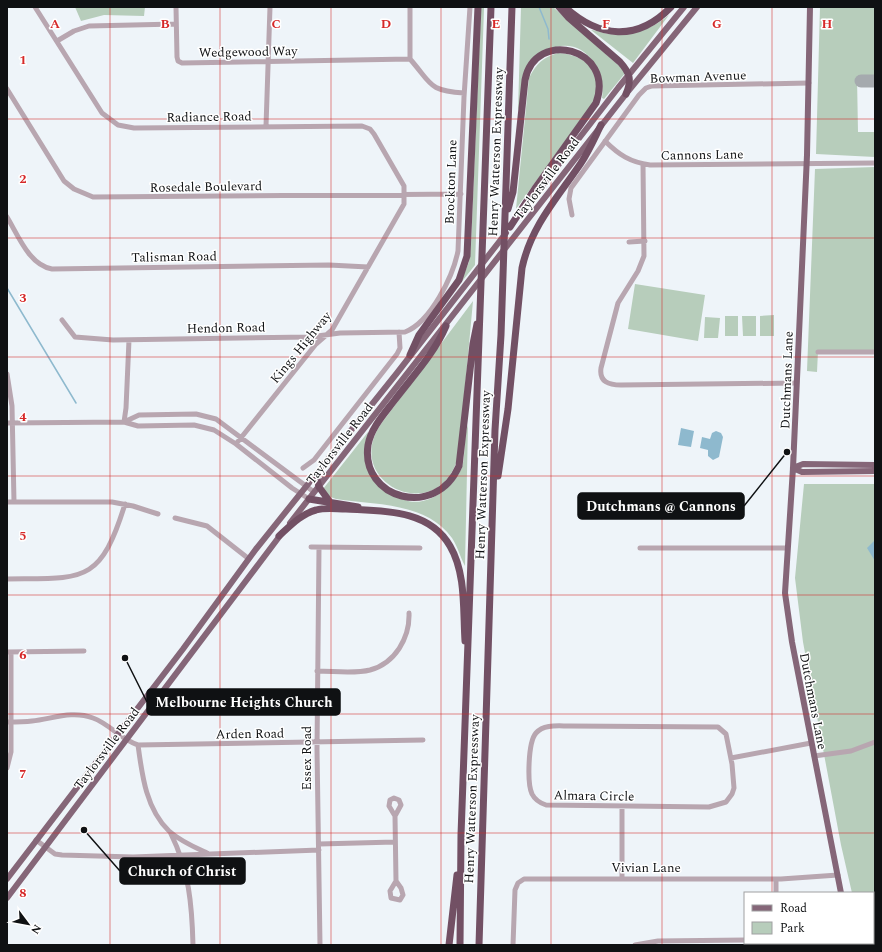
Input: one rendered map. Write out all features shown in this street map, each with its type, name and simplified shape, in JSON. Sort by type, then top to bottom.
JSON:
[{"type":"highway","points":[[410,355],[419,336],[459,280],[467,256],[478,7]]},
{"type":"highway","name":"Henry Watterson Expressway","points":[[460,945],[461,835],[491,7]]},
{"type":"highway","name":"Henry Watterson Expressway","points":[[479,945],[493,510],[512,7]]},
{"type":"highway","points":[[559,7],[568,17],[620,62],[629,73],[630,82],[626,94]]},
{"type":"highway","points":[[565,7],[580,20],[593,27],[612,32],[620,32],[633,30],[650,24],[671,7]]},
{"type":"highway","points":[[505,214],[513,192],[525,80],[528,72],[535,61],[547,52],[561,50],[577,53],[590,62],[598,76],[600,93],[596,103],[536,187],[510,227]]},
{"type":"highway","points":[[493,510],[508,409],[521,280],[527,249],[539,222],[581,162],[602,125]]},
{"type":"highway","points":[[446,326],[438,342],[375,426],[368,444],[369,462],[378,480],[384,487],[402,496],[416,498],[436,493],[450,482],[459,466],[473,344],[481,304]]},
{"type":"highway","points":[[316,474],[316,490],[330,502]]},
{"type":"highway","points":[[309,499],[399,513],[417,518],[435,528],[450,545],[458,563],[460,572],[467,667]]},
{"type":"highway","points":[[279,536],[295,521],[317,510],[330,508],[368,509]]},
{"type":"highway","points":[[449,945],[461,835]]},
{"type":"main road","name":"Taylorsville Road","points":[[7,879],[117,733],[183,649],[249,559],[629,73],[684,7]]},
{"type":"main road","name":"Dutchmans Lane","points":[[810,7],[807,164],[785,605],[841,892]]},
{"type":"main road","name":"Taylorsville Road","points":[[7,898],[279,536],[446,326],[626,94],[695,8]]},
{"type":"main road","points":[[793,468],[803,464],[875,465]]},
{"type":"main road","points":[[793,468],[802,472],[875,471]]},
{"type":"street","name":"Radiance Road","points":[[35,7],[102,113],[118,125],[134,128],[356,125],[366,127],[374,134],[405,188],[405,195]]},
{"type":"street","points":[[57,41],[74,31],[89,26],[176,24],[176,7]]},
{"type":"street","points":[[266,126],[270,7]]},
{"type":"street","points":[[410,7],[410,59],[434,87],[446,92],[464,93]]},
{"type":"street","name":"Brockton Lane","points":[[399,332],[412,329],[420,324],[450,279],[458,251],[464,93],[470,7]]},
{"type":"street","name":"Wedgewood Way","points":[[176,24],[176,57],[179,62],[410,59]]},
{"type":"street","name":"Bowman Avenue","points":[[572,215],[569,206],[571,188],[642,90],[652,86],[808,83]]},
{"type":"street","name":"Rosedale Boulevard","points":[[7,89],[64,181],[81,193],[93,197],[461,194]]},
{"type":"street","name":"Cannons Lane","points":[[605,141],[621,156],[643,164],[875,163]]},
{"type":"street","points":[[643,164],[645,242],[641,266],[623,293],[616,309],[600,373],[603,380],[610,385],[796,383]]},
{"type":"street","name":"Kings Highway","points":[[236,444],[316,344],[325,334],[332,330],[404,204],[405,195]]},
{"type":"street","name":"Talisman Road","points":[[7,217],[35,261],[43,267],[52,269],[329,265],[368,267]]},
{"type":"street","points":[[629,242],[645,242]]},
{"type":"street","name":"Hendon Road","points":[[62,320],[75,337],[129,340],[310,336],[325,334],[399,332]]},
{"type":"street","name":"Taylorsville Road","points":[[303,468],[314,460],[394,358],[400,348],[399,332]]},
{"type":"street","points":[[124,422],[129,340]]},
{"type":"street","points":[[818,352],[875,352]]},
{"type":"street","points":[[7,374],[11,389],[10,423],[14,502]]},
{"type":"street","points":[[124,422],[139,415],[208,416],[216,419],[242,436],[307,486],[316,490]]},
{"type":"street","points":[[10,423],[124,422],[138,426],[201,426],[219,433],[236,444],[300,494],[309,499]]},
{"type":"street","points":[[7,502],[102,502],[125,504],[158,514]]},
{"type":"street","points":[[7,579],[68,578],[88,571],[103,557],[125,504]]},
{"type":"street","points":[[175,518],[207,526],[249,559]]},
{"type":"street","points":[[311,548],[420,548]]},
{"type":"street","name":"Essex Road","points":[[319,548],[317,743],[320,945]]},
{"type":"street","points":[[640,548],[787,548]]},
{"type":"street","points":[[317,671],[366,670],[385,663],[398,651],[403,642],[409,625],[409,613]]},
{"type":"street","points":[[7,768],[11,752],[9,722],[9,652],[84,651]]},
{"type":"street","name":"Arden Road","points":[[9,722],[76,714],[96,719],[126,740],[138,745],[423,740]]},
{"type":"street","name":"Almara Circle","points":[[552,726],[718,727],[726,734],[731,758],[734,788],[729,799],[723,804],[704,807],[622,807],[551,806],[537,801],[532,793],[530,785],[530,747],[536,733],[544,728],[552,726]]},
{"type":"street","points":[[814,756],[851,751],[875,742]]},
{"type":"street","points":[[731,758],[811,743]]},
{"type":"street","points":[[138,745],[142,775],[148,798],[160,820],[169,831],[181,855],[191,896],[193,945]]},
{"type":"street","points":[[622,807],[622,878]]},
{"type":"street","points":[[396,816],[396,881]]},
{"type":"street","points":[[169,831],[185,842],[209,853]]},
{"type":"street","points":[[36,840],[55,854],[62,855],[133,857],[318,850]]},
{"type":"street","points":[[319,844],[395,842]]},
{"type":"street","name":"Vivian Lane","points":[[513,945],[515,890],[521,880],[527,878],[776,879],[816,878],[838,875]]},
{"type":"street","points":[[776,879],[776,892]]},
{"type":"street","points":[[635,945],[658,941],[744,940]]},
{"type":"green space","points":[[75,7],[145,7],[144,16],[104,15],[81,21]]},
{"type":"green space","points":[[481,7],[484,7],[484,9],[475,265],[460,284],[469,262],[471,245]]},
{"type":"green space","points":[[521,7],[553,7],[626,72],[604,99],[602,98],[601,78],[592,60],[577,48],[567,46],[556,47],[536,56],[518,111]]},
{"type":"green space","points":[[820,7],[875,7],[875,77],[857,77],[858,132],[875,132],[875,157],[816,154]]},
{"type":"green space","points":[[669,15],[633,63],[591,30],[608,34],[633,33],[655,25]]},
{"type":"green space","points":[[558,53],[577,57],[588,64],[592,69],[597,81],[594,101],[516,209],[529,78],[540,62]]},
{"type":"green space","points":[[875,167],[875,351],[818,351],[817,372],[807,371],[815,169]]},
{"type":"green space","points":[[635,284],[705,295],[698,341],[628,329]]},
{"type":"green space","points":[[473,301],[459,453],[449,476],[434,489],[416,493],[398,490],[383,480],[374,465],[372,446],[381,424]]},
{"type":"green space","points":[[774,315],[774,336],[760,336],[760,316]]},
{"type":"green space","points":[[725,316],[738,316],[738,336],[725,336]]},
{"type":"green space","points":[[742,316],[756,316],[756,336],[743,336]]},
{"type":"green space","points":[[705,317],[720,318],[718,338],[704,338]]},
{"type":"green space","points":[[468,425],[465,566],[452,538],[441,526],[428,518],[414,511],[399,507],[336,499],[328,496],[323,489],[368,432],[370,472],[403,499],[412,502],[429,499],[446,489],[458,475],[463,462],[466,430]]},
{"type":"green space","points":[[804,484],[875,484],[875,945],[864,944],[874,944],[874,892],[852,892],[841,845],[803,642],[795,578]]},
{"type":"water","points":[[681,428],[694,431],[691,447],[678,445]]},
{"type":"water","points":[[716,431],[721,433],[723,437],[719,457],[713,460],[708,456],[708,450],[700,448],[702,437],[710,439],[712,433]]},
{"type":"water","points":[[875,540],[875,561],[867,548]]},
{"type":"waterway","points":[[539,7],[548,29],[549,39]]},
{"type":"waterway","points":[[7,288],[76,403]]},
{"type":"taxiway","points":[[861,81],[875,81]]},
{"type":"place","name":"Dutchmans @ Cannons","points":[[787,452]]},
{"type":"place","name":"Melbourne Heights Church","points":[[125,658]]},
{"type":"place","name":"Church of Christ","points":[[84,830]]}]
